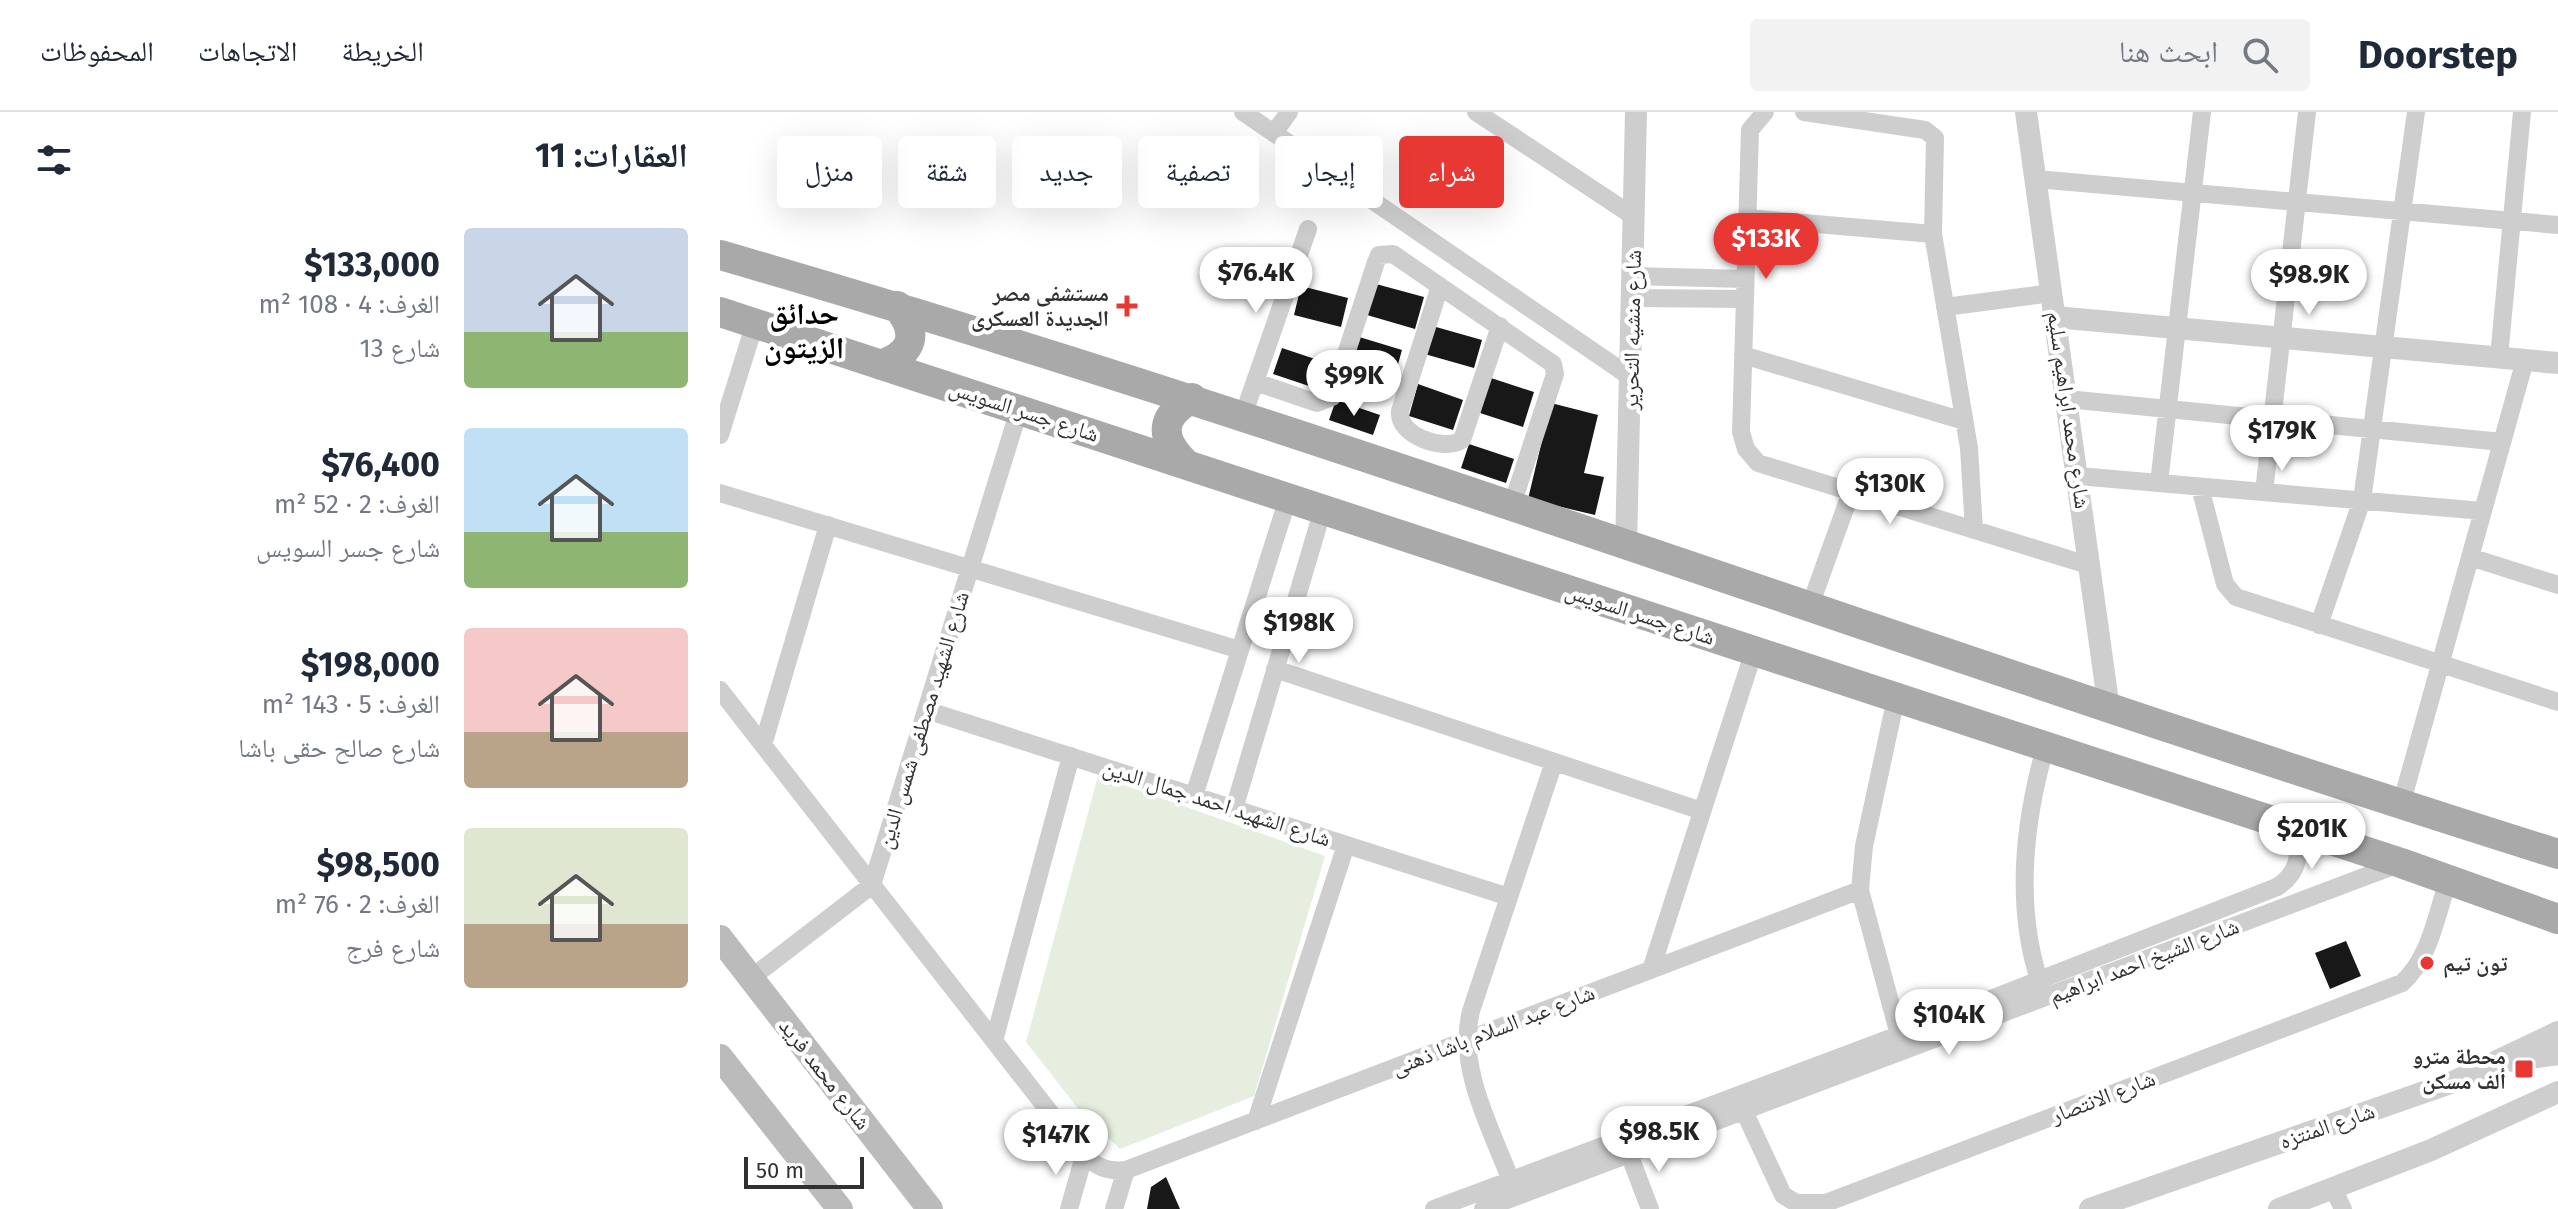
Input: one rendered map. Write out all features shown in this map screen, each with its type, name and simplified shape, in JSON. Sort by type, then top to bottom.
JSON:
[{"type":"main road","points":[[720,255],[897,306],[1192,398],[1809,609],[2558,854]]},
{"type":"main road","points":[[881,365],[900,358],[910,342],[910,322],[897,306]]},
{"type":"main road","name":"شارع جسر السويس","points":[[720,312],[2401,863],[2558,919]]},
{"type":"main road","points":[[1185,463],[1170,448],[1166,428],[1174,408],[1192,398]]},
{"type":"main road","name":"شارع محمد فريد","points":[[720,938],[930,1209]]},
{"type":"main road","points":[[720,1057],[840,1209]]},
{"type":"street","points":[[1243,112],[1632,378]]},
{"type":"street","points":[[1274,133],[1289,112]]},
{"type":"street","points":[[1476,112],[1633,216]]},
{"type":"street","name":"شارع منشيه التحرير","points":[[1626,547],[1636,112]]},
{"type":"street","points":[[1804,112],[1925,130],[1936,141],[1933,234],[1973,475],[1974,530]]},
{"type":"street","name":"شارع محمد ابراهيم سليم","points":[[2026,112],[2109,709]]},
{"type":"street","points":[[2159,483],[2202,112]]},
{"type":"street","points":[[2264,492],[2307,112]]},
{"type":"street","points":[[2319,625],[2362,500],[2416,112]]},
{"type":"street","points":[[2499,357],[2522,112]]},
{"type":"street","points":[[1763,114],[1750,130],[1741,432],[1746,449],[1758,463],[2091,566]]},
{"type":"street","points":[[2036,179],[2558,225]]},
{"type":"street","points":[[1747,218],[1933,234]]},
{"type":"street","points":[[1243,416],[1308,229]]},
{"type":"street","points":[[1255,382],[1317,403],[1332,397],[1379,255],[1393,254],[1549,360],[1555,374],[1511,508]]},
{"type":"street","points":[[1632,287],[1745,279]]},
{"type":"street","points":[[1440,286],[1400,411],[1399,419],[1408,432],[1448,445],[1462,440],[1500,326]]},
{"type":"street","points":[[1632,287],[1745,299]]},
{"type":"street","points":[[1945,307],[2052,293]]},
{"type":"street","points":[[2055,317],[2558,363]]},
{"type":"street","points":[[720,435],[755,323]]},
{"type":"street","points":[[1743,355],[1964,421]]},
{"type":"street","points":[[2401,805],[2525,360]]},
{"type":"street","points":[[2067,399],[2502,442]]},
{"type":"street","name":"شارع الشهيد مصطفى شمس الدين","points":[[872,885],[1019,410]]},
{"type":"street","points":[[2078,476],[2483,511]]},
{"type":"street","points":[[2200,487],[2225,584],[2244,600],[2558,702]]},
{"type":"street","points":[[1809,609],[1851,492]]},
{"type":"street","points":[[720,493],[1240,650]]},
{"type":"street","points":[[1194,796],[1288,498]]},
{"type":"street","points":[[1234,809],[1323,509]]},
{"type":"street","points":[[763,745],[828,525]]},
{"type":"street","points":[[2470,557],[2558,585]]},
{"type":"street","points":[[1651,970],[1754,651]]},
{"type":"street","points":[[1275,669],[1702,811]]},
{"type":"street","points":[[720,690],[1084,1156],[1100,1168],[1126,1170],[1114,1209]]},
{"type":"street","points":[[1896,698],[1864,846],[1860,890],[1899,1035]]},
{"type":"street","name":"شارع الشهيد احمد جمال الدين","points":[[926,710],[1509,897]]},
{"type":"street","points":[[2045,748],[2030,802],[2024,862],[2027,923],[2046,998]]},
{"type":"street","points":[[994,1041],[1071,756]]},
{"type":"street","points":[[1514,1188],[1469,1067],[1466,1041],[1471,1011],[1554,762]]},
{"type":"street","points":[[2291,829],[2299,852],[2295,869],[2284,883],[2300,889],[2304,900]]},
{"type":"street","points":[[1256,1121],[1346,845]]},
{"type":"street","name":"شارع الشيخ احمد ابراهيم","points":[[1434,1209],[1629,1154],[2401,863]]},
{"type":"street","name":"شارع الانتصار","points":[[1744,1111],[1783,1195],[1796,1203],[1826,1203],[2402,983],[2415,971],[2424,956],[2448,881]]},
{"type":"street","name":"شارع الشيخ احمد ابراهيم","points":[[1483,1209],[1514,1188],[2284,883]]},
{"type":"street","points":[[751,978],[872,885]]},
{"type":"street","name":"شارع عبد السلام باشا ذهنى","points":[[1126,1170],[1860,890]]},
{"type":"street","name":"شارع المنتزه","points":[[2090,1209],[2453,1082],[2558,1032]]},
{"type":"street","points":[[2495,1063],[2558,1054]]},
{"type":"street","points":[[2279,1209],[2431,1150],[2558,1092]]},
{"type":"street","points":[[1629,1154],[1650,1209]]},
{"type":"street","points":[[1069,1209],[1084,1156]]},
{"type":"street","points":[[2333,1188],[2343,1209]]},
{"type":"green space","points":[[1098,776],[1325,856],[1254,1096],[1120,1149],[1080,1111],[1026,1042]]},
{"type":"building","points":[[1376,284],[1424,297],[1415,329],[1367,315]]},
{"type":"building","points":[[1301,286],[1348,298],[1341,327],[1294,315]]},
{"type":"building","points":[[1429,325],[1482,340],[1474,368],[1421,353]]},
{"type":"building","points":[[1356,336],[1402,350],[1393,382],[1347,369]]},
{"type":"building","points":[[1282,348],[1327,363],[1318,389],[1273,374]]},
{"type":"building","points":[[1491,378],[1534,392],[1523,427],[1480,413]]},
{"type":"building","points":[[1418,384],[1463,400],[1453,430],[1409,416]]},
{"type":"building","points":[[1336,400],[1380,415],[1373,435],[1329,420]]},
{"type":"building","points":[[1551,403],[1598,415],[1584,473],[1604,477],[1595,515],[1528,499]]},
{"type":"building","points":[[1469,444],[1514,459],[1506,483],[1461,468]]},
{"type":"building","points":[[2346,941],[2361,976],[2330,989],[2315,953]]},
{"type":"building","points":[[1166,1177],[1180,1209],[1147,1209],[1151,1187]]},
{"type":"place","name":"مستشفى مصر الجديدة العسكرى","points":[[1127,306]]},
{"type":"place","name":"تون تيم","points":[[2427,963]]},
{"type":"place","name":"محطة مترو ألف مسكن","points":[[2524,1069]]},
{"type":"district","name":"حدائق الزيتون","points":[[804,331]]}]
